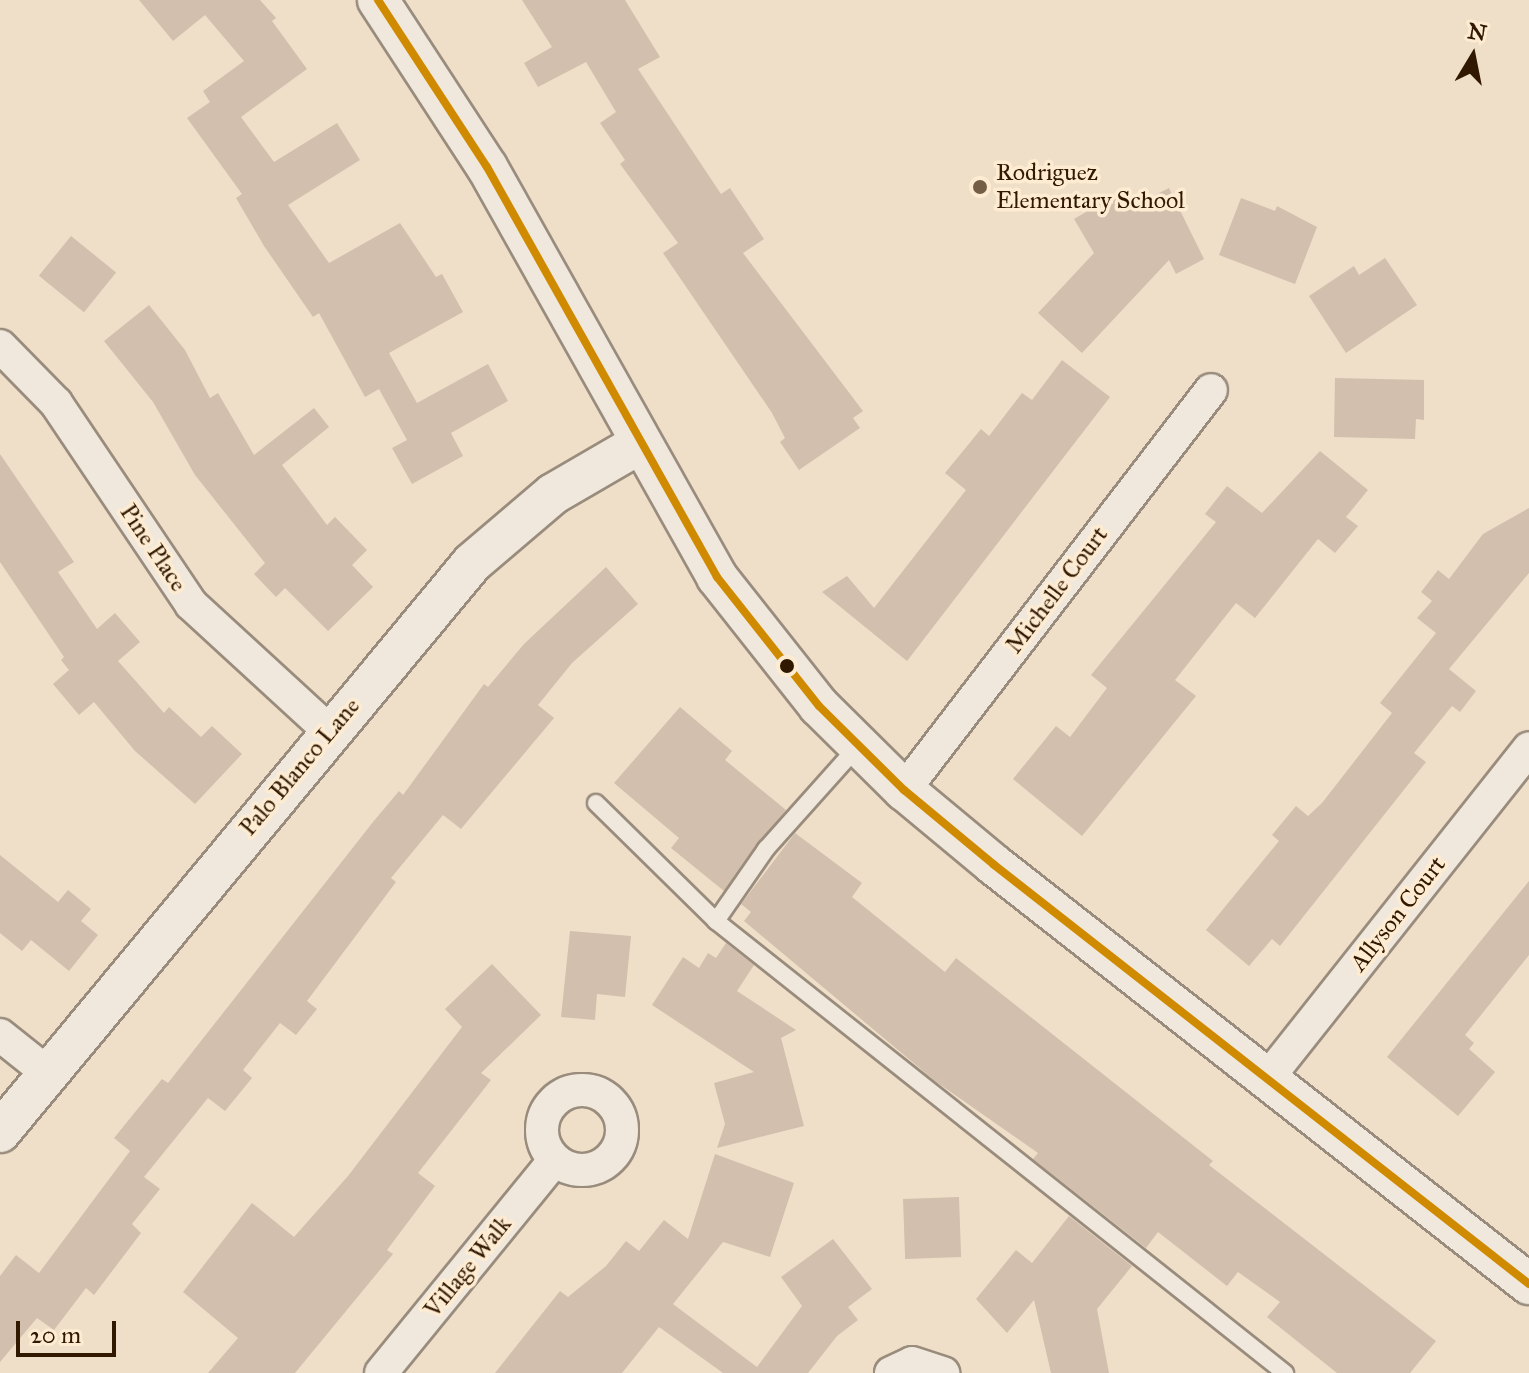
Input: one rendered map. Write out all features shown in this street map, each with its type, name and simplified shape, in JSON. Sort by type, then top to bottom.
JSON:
[{"type":"street","points":[[378,0],[487,167],[639,444],[749,622],[858,746],[904,790],[1529,1284]]},
{"type":"street","name":"Pine Place","points":[[0,346],[64,414],[191,604],[329,731]]},
{"type":"street","name":"Michelle Court","points":[[904,790],[1211,390]]},
{"type":"street","name":"Palo Blanco Lane","points":[[0,1132],[329,731],[472,563],[512,525],[639,444]]},
{"type":"street","name":"Allyson Court","points":[[1267,1079],[1529,748]]},
{"type":"street","points":[[0,1035],[49,1074]]},
{"type":"street","name":"Village Walk","points":[[381,1373],[555,1160]]},
{"type":"street","points":[[891,1373],[925,1363],[943,1373]]},
{"type":"lane","points":[[716,921],[766,849],[858,746]]},
{"type":"lane","points":[[596,803],[716,921],[1285,1373]]},
{"type":"building","points":[[139,0],[260,0],[276,18],[272,21],[307,69],[241,117],[274,162],[337,123],[360,160],[288,205],[329,263],[400,223],[436,277],[442,274],[463,312],[389,353],[417,403],[488,364],[508,401],[451,433],[463,456],[412,484],[392,448],[407,440],[379,389],[365,397],[319,313],[313,317],[264,246],[236,198],[242,194],[187,118],[210,102],[203,91],[244,61],[205,15],[173,41]]},
{"type":"building","points":[[522,0],[625,0],[660,57],[638,69],[721,194],[730,188],[764,239],[743,253],[863,411],[853,418],[860,428],[799,470],[780,442],[785,438],[772,413],[663,253],[678,243],[620,164],[625,160],[600,123],[616,112],[586,62],[538,87],[524,63],[552,47]]},
{"type":"building","points":[[1169,188],[1204,259],[1176,274],[1169,260],[1082,353],[1038,313],[1094,253],[1074,219],[1125,189],[1133,206]]},
{"type":"building","points":[[1241,198],[1275,211],[1277,206],[1317,227],[1295,284],[1219,255]]},
{"type":"building","points":[[71,236],[116,273],[84,312],[39,276]]},
{"type":"building","points":[[1385,258],[1417,305],[1346,353],[1309,296],[1354,266],[1359,275]]},
{"type":"building","points":[[149,305],[185,350],[210,398],[218,393],[254,455],[314,408],[329,427],[282,465],[327,525],[335,517],[367,550],[352,565],[373,587],[328,631],[285,588],[276,597],[254,574],[265,563],[195,475],[153,402],[104,341]]},
{"type":"building","points":[[1062,360],[1110,397],[907,661],[822,592],[847,576],[874,608],[966,490],[945,473],[981,429],[989,436],[1022,393],[1032,400]]},
{"type":"building","points":[[1335,378],[1424,380],[1424,420],[1416,419],[1415,439],[1334,437]]},
{"type":"building","points":[[1320,451],[1368,490],[1346,517],[1358,526],[1335,553],[1318,539],[1255,618],[1236,603],[1175,680],[1196,696],[1082,836],[1013,779],[1056,726],[1070,737],[1107,688],[1091,675],[1216,522],[1205,514],[1227,486],[1262,513]]},
{"type":"building","points":[[0,454],[74,562],[58,572],[97,629],[115,613],[140,642],[118,661],[164,713],[169,707],[201,737],[212,726],[242,754],[195,804],[135,751],[94,702],[79,715],[53,684],[69,670],[61,660],[64,657],[0,562]]},
{"type":"building","points":[[1529,508],[1529,573],[1449,669],[1476,691],[1460,712],[1452,706],[1414,753],[1426,762],[1280,946],[1272,939],[1249,966],[1206,930],[1279,841],[1272,835],[1296,806],[1308,816],[1322,803],[1392,713],[1380,703],[1436,633],[1417,618],[1432,601],[1421,592],[1438,570],[1449,579],[1483,534]]},
{"type":"building","points":[[606,567],[638,604],[572,663],[538,705],[554,718],[461,829],[443,815],[391,878],[396,882],[307,1001],[317,1009],[296,1035],[280,1023],[243,1070],[252,1078],[225,1111],[208,1098],[144,1177],[160,1189],[132,1224],[141,1233],[94,1295],[86,1288],[54,1330],[37,1318],[0,1362],[0,1276],[16,1255],[39,1273],[130,1151],[114,1138],[162,1079],[168,1083],[373,822],[399,791],[403,795],[484,684],[488,687],[524,644]]},
{"type":"building","points":[[680,707],[732,751],[725,760],[786,810],[724,891],[671,848],[679,838],[614,783]]},
{"type":"building","points":[[795,833],[862,883],[852,897],[945,972],[956,958],[1213,1161],[1209,1165],[1436,1341],[1410,1373],[1337,1373],[1267,1317],[1280,1302],[1238,1272],[1227,1286],[1158,1232],[1146,1248],[1033,1159],[1038,1153],[935,1081],[744,921],[751,912],[741,904]]},
{"type":"building","points":[[0,855],[58,902],[68,890],[91,909],[81,921],[98,935],[69,971],[31,940],[22,951],[0,933]]},
{"type":"building","points":[[1529,881],[1529,955],[1465,1035],[1474,1043],[1469,1049],[1495,1072],[1458,1116],[1387,1057]]},
{"type":"building","points":[[570,931],[631,936],[625,997],[597,994],[595,1020],[561,1017]]},
{"type":"building","points":[[726,943],[754,965],[737,991],[796,1030],[781,1038],[804,1126],[717,1148],[725,1124],[714,1083],[754,1072],[652,1005],[683,957],[699,968],[708,953],[716,958]]},
{"type":"building","points":[[492,964],[541,1015],[481,1073],[491,1080],[418,1173],[435,1186],[387,1250],[393,1254],[295,1373],[208,1373],[238,1338],[183,1292],[252,1203],[294,1237],[348,1176],[462,1027],[445,1009]]},
{"type":"building","points":[[715,1154],[794,1183],[770,1257],[723,1242],[673,1304],[757,1367],[802,1306],[781,1277],[833,1239],[872,1289],[848,1307],[858,1320],[837,1336],[808,1373],[723,1373],[659,1327],[622,1373],[495,1373],[560,1291],[568,1297],[606,1266],[626,1241],[639,1251],[664,1220],[688,1239]]},
{"type":"building","points":[[959,1197],[961,1257],[905,1259],[903,1199]]},
{"type":"building","points":[[1069,1216],[1132,1266],[1097,1309],[1109,1373],[1051,1373],[1034,1300],[1007,1333],[976,1299],[1016,1250],[1032,1263]]},
{"type":"transit line","points":[[378,0],[487,167],[717,577],[819,706],[904,790],[993,864],[1529,1284]]},
{"type":"place","name":"Rodriguez Elementary School","points":[[980,187]]}]
